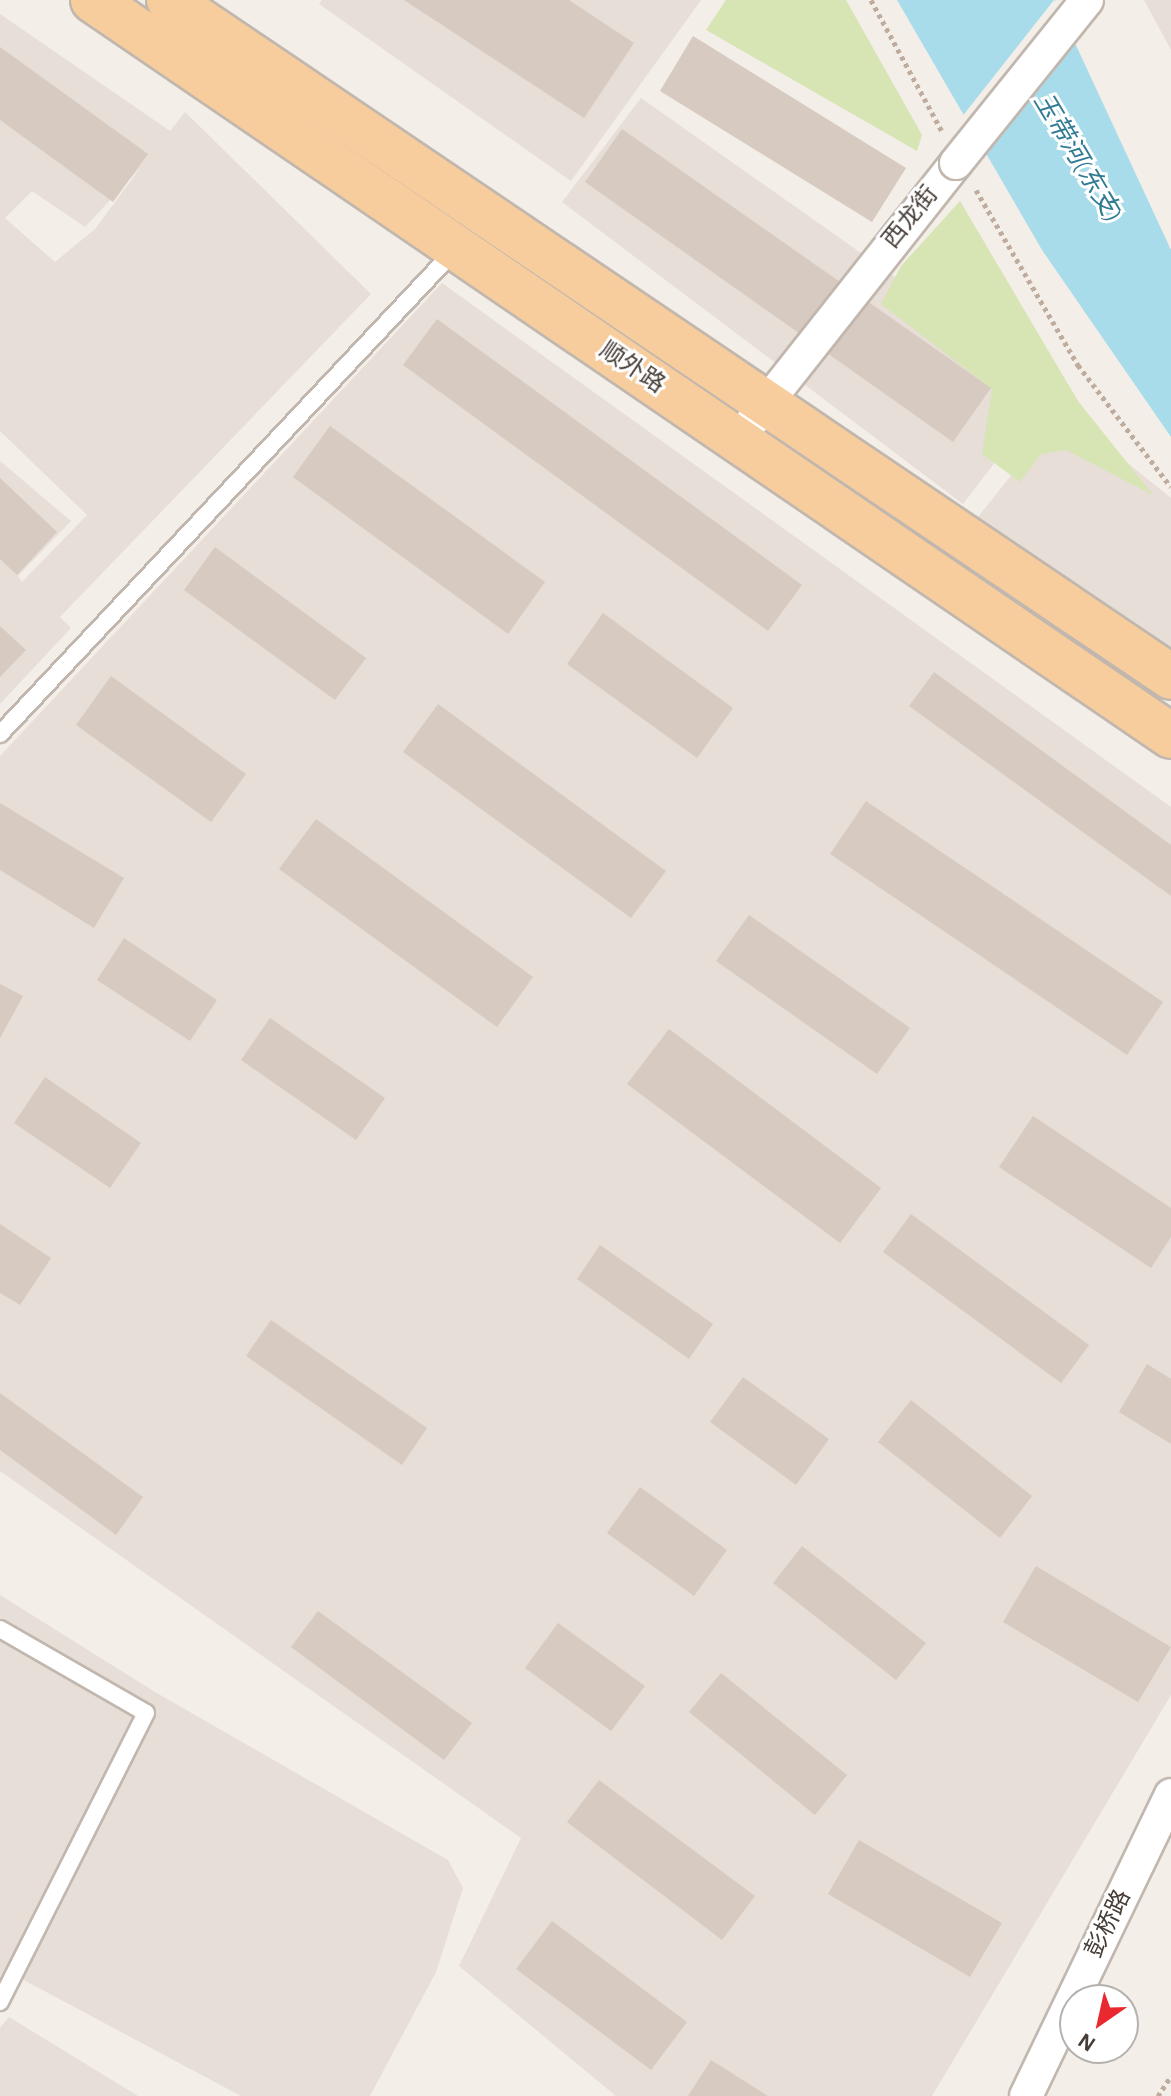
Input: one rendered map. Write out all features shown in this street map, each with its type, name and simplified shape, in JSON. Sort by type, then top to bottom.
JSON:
[{"type":"main road","name":"顺外路","points":[[93,0],[1171,736]]},
{"type":"main road","name":"顺外路","points":[[169,0],[1171,677]]},
{"type":"street","name":"西龙街","points":[[739,439],[1087,0]]},
{"type":"street","name":"彭桥路","points":[[1026,2096],[1171,1795]]},
{"type":"lane","points":[[0,734],[456,249]]},
{"type":"lane","points":[[0,1629],[146,1713],[0,2002]]},
{"type":"path","points":[[871,0],[958,161],[1078,365],[1171,487]]},
{"type":"path","points":[[1158,2096],[1171,2076]]},
{"type":"shaded area","points":[[322,0],[701,0],[571,181],[319,4]]},
{"type":"shaded area","points":[[1144,0],[1171,0],[1171,50]]},
{"type":"shaded area","points":[[0,14],[170,131],[185,112],[371,294],[60,617],[71,628],[0,704],[0,461],[71,521],[18,576],[22,582],[87,515],[0,431]],"holes":[[[141,167],[95,229],[55,262],[5,218],[32,191],[85,227]]]},
{"type":"shaded area","points":[[641,98],[969,329],[1012,440],[963,504],[562,202]]},
{"type":"shaded area","points":[[442,283],[1171,807],[1171,1695],[932,2096],[616,2096],[459,1966],[521,1838],[0,1471],[0,756]]},
{"type":"shaded area","points":[[1063,411],[1171,498],[1171,658],[973,523]]},
{"type":"shaded area","points":[[0,1595],[155,1692],[448,1860],[463,1888],[436,1972],[370,2096],[241,2096],[5,1970],[0,1977]]},
{"type":"shaded area","points":[[9,2017],[138,2096],[0,2096],[0,2028]]},
{"type":"green space","points":[[726,0],[846,0],[922,135],[917,151],[706,30]]},
{"type":"green space","points":[[960,201],[1078,401],[1153,495],[1066,450],[1041,454],[1020,482],[982,454],[992,389],[881,304],[901,266]]},
{"type":"water","name":"玉带河(东支)","points":[[897,0],[1055,0],[1171,250],[1171,437],[1042,250]]},
{"type":"pier","points":[[1054,0],[1063,7],[979,148],[961,118]]},
{"type":"building","points":[[404,0],[569,0],[634,43],[584,118]]},
{"type":"building","points":[[693,36],[906,168],[872,222],[660,91]]},
{"type":"building","points":[[0,47],[148,154],[113,202],[0,120]]},
{"type":"building","points":[[622,129],[991,388],[953,442],[585,182]]},
{"type":"building","points":[[437,319],[802,585],[768,631],[403,365]]},
{"type":"building","points":[[330,426],[545,582],[508,634],[293,477]]},
{"type":"building","points":[[0,478],[57,532],[17,575],[0,559]]},
{"type":"building","points":[[215,547],[366,658],[335,700],[184,590]]},
{"type":"building","points":[[603,613],[733,708],[697,758],[567,664]]},
{"type":"building","points":[[0,626],[26,650],[0,677]]},
{"type":"building","points":[[934,672],[1171,845],[1171,896],[909,706]]},
{"type":"building","points":[[111,676],[246,774],[211,822],[76,725]]},
{"type":"building","points":[[438,704],[666,871],[631,918],[403,752]]},
{"type":"building","points":[[866,801],[1163,1002],[1127,1055],[830,854]]},
{"type":"building","points":[[0,803],[124,878],[94,928],[0,870]]},
{"type":"building","points":[[316,819],[533,977],[497,1027],[279,869]]},
{"type":"building","points":[[749,915],[910,1028],[877,1074],[716,961]]},
{"type":"building","points":[[124,938],[217,1000],[190,1041],[97,980]]},
{"type":"building","points":[[0,984],[23,996],[0,1038]]},
{"type":"building","points":[[270,1018],[385,1098],[356,1140],[241,1060]]},
{"type":"building","points":[[669,1029],[881,1188],[840,1243],[627,1084]]},
{"type":"building","points":[[45,1077],[141,1143],[110,1188],[14,1123]]},
{"type":"building","points":[[1033,1116],[1171,1208],[1171,1237],[1151,1268],[999,1167]]},
{"type":"building","points":[[911,1214],[1089,1345],[1061,1383],[883,1252]]},
{"type":"building","points":[[0,1224],[51,1258],[20,1305],[0,1293]]},
{"type":"building","points":[[600,1245],[713,1324],[689,1359],[577,1279]]},
{"type":"building","points":[[271,1320],[427,1428],[402,1465],[246,1356]]},
{"type":"building","points":[[1147,1364],[1171,1379],[1171,1444],[1119,1412]]},
{"type":"building","points":[[743,1377],[829,1439],[796,1485],[710,1422]]},
{"type":"building","points":[[0,1393],[143,1497],[116,1535],[0,1450]]},
{"type":"building","points":[[911,1400],[1032,1496],[1000,1538],[878,1442]]},
{"type":"building","points":[[640,1487],[727,1550],[694,1596],[607,1533]]},
{"type":"building","points":[[802,1546],[926,1643],[896,1680],[773,1583]]},
{"type":"building","points":[[1036,1566],[1171,1647],[1138,1702],[1003,1622]]},
{"type":"building","points":[[318,1611],[472,1723],[444,1760],[291,1647]]},
{"type":"building","points":[[558,1623],[645,1686],[611,1731],[525,1668]]},
{"type":"building","points":[[721,1673],[847,1775],[815,1815],[689,1712]]},
{"type":"building","points":[[599,1780],[755,1896],[722,1940],[567,1822]]},
{"type":"building","points":[[859,1840],[1002,1923],[970,1977],[828,1894]]},
{"type":"building","points":[[552,1921],[687,2022],[651,2070],[516,1969]]},
{"type":"building","points":[[711,2060],[768,2096],[688,2096]]}]
